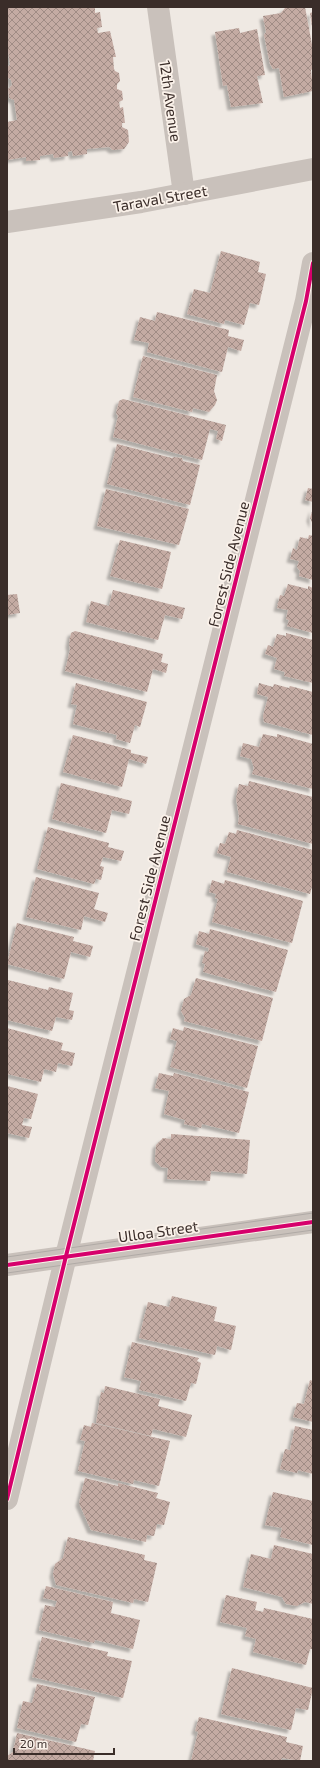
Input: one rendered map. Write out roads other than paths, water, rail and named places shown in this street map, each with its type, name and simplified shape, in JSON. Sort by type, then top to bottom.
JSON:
[{"type":"street","name":"12th Avenue","points":[[158,7],[184,194]]},
{"type":"street","name":"Taraval Street","points":[[7,222],[184,194],[313,169]]},
{"type":"street","name":"Forest Side Avenue","points":[[7,1499],[66,1256],[306,301],[313,263]]},
{"type":"street","name":"Ulloa Street","points":[[7,1265],[313,1222]]},
{"type":"tram line","points":[[7,1257],[313,1213]]},
{"type":"tram line","points":[[7,1273],[313,1230]]}]
